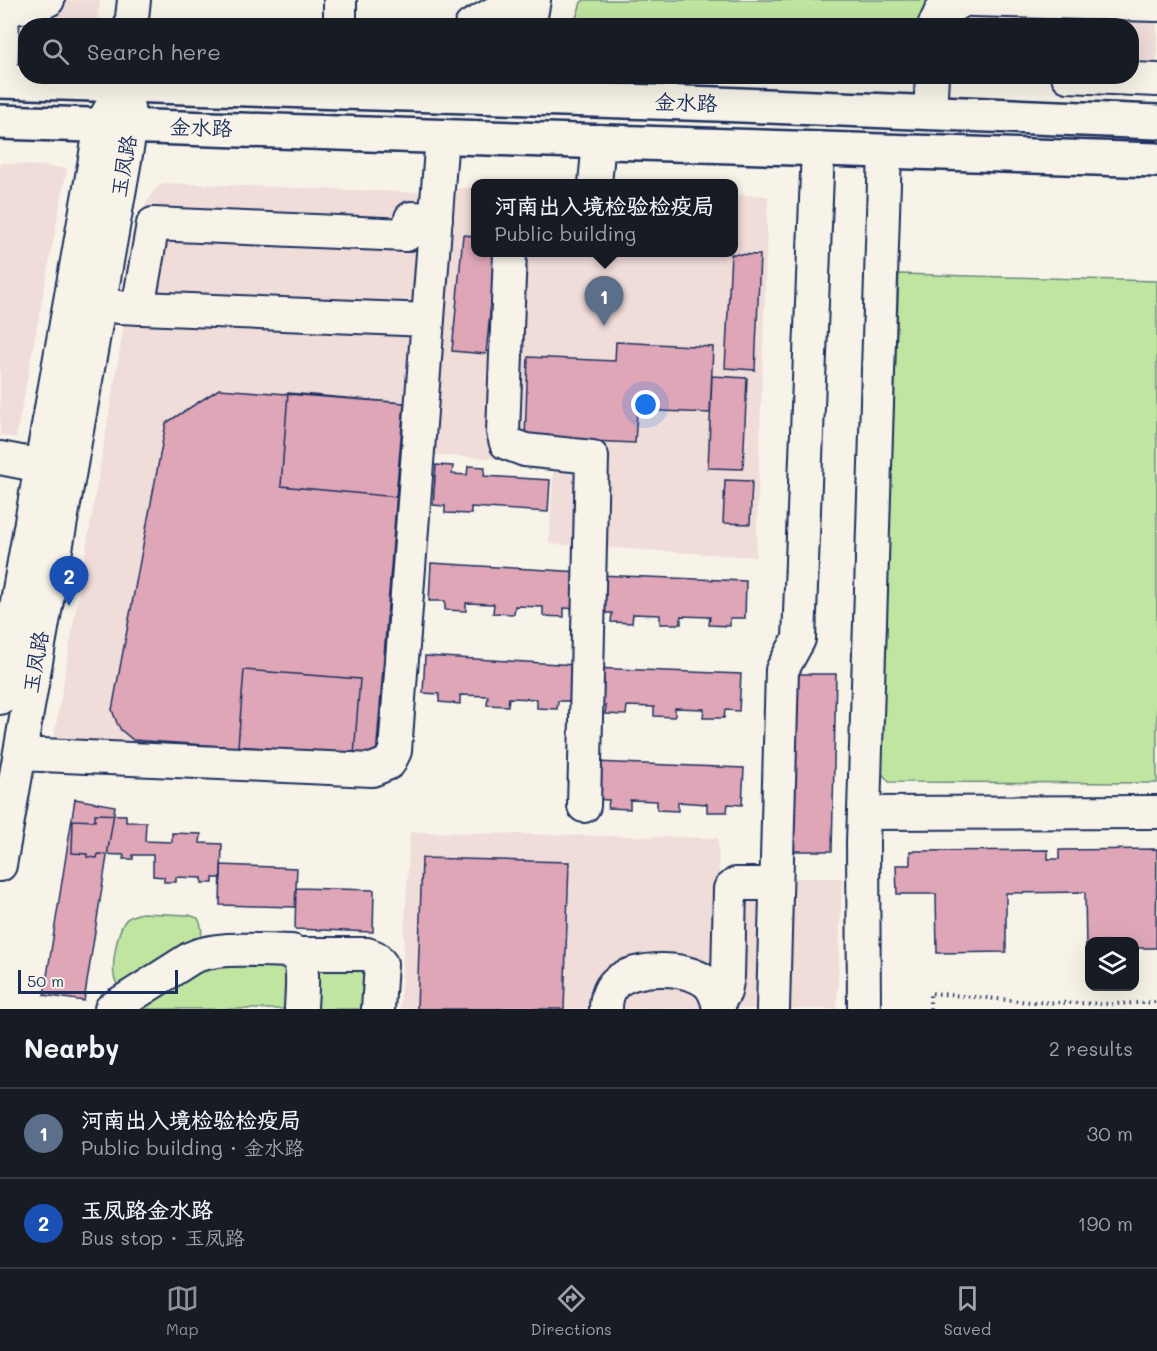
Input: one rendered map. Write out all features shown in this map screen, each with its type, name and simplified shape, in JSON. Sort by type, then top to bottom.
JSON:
[{"type":"main road","name":"金水路","points":[[0,81],[18,81]]},
{"type":"main road","name":"金水路","points":[[233,84],[341,87],[513,87],[930,113],[1157,122]]},
{"type":"main road","name":"金水路","points":[[0,122],[1157,160]]},
{"type":"street","points":[[0,81],[2,8],[39,4],[48,0]]},
{"type":"street","points":[[132,18],[134,0]]},
{"type":"street","points":[[340,0],[340,18]]},
{"type":"street","points":[[485,18],[518,0]]},
{"type":"street","points":[[531,18],[534,0]]},
{"type":"street","points":[[938,18],[941,12],[965,0]]},
{"type":"street","points":[[972,0],[1157,6]]},
{"type":"street","points":[[1139,79],[1157,80]]},
{"type":"street","name":"玉凤路","points":[[0,698],[41,465],[124,84]]},
{"type":"street","points":[[930,113],[932,84]]},
{"type":"street","name":"玉凤路","points":[[0,865],[100,306],[116,125]]},
{"type":"street","points":[[20,754],[372,770],[389,763],[395,751],[442,136]]},
{"type":"street","points":[[595,179],[599,141]]},
{"type":"street","points":[[773,1009],[782,670],[799,639],[819,148]]},
{"type":"street","points":[[864,1009],[864,813],[885,151]]},
{"type":"street","points":[[138,308],[153,224],[406,235],[411,218],[436,219]]},
{"type":"street","points":[[510,257],[503,432],[506,443],[525,450],[592,457],[584,806]]},
{"type":"street","points":[[100,306],[428,320]]},
{"type":"street","points":[[0,458],[41,465]]},
{"type":"street","points":[[864,813],[1157,812]]},
{"type":"street","points":[[718,1006],[725,992],[728,976],[730,889],[736,884],[776,884]]},
{"type":"street","points":[[111,1009],[191,957],[203,952],[218,950],[292,951],[298,954],[367,954],[375,957],[381,964],[378,1009]]},
{"type":"street","points":[[298,954],[302,961],[301,1009]]},
{"type":"street","points":[[606,1009],[608,994],[615,983],[636,972],[658,970],[680,972],[699,978],[711,987],[718,1006]]},
{"type":"path","points":[[930,1009],[930,993],[1031,1002],[1114,1004],[1157,1002]]},
{"type":"shaded area","points":[[0,0],[100,0],[97,18],[0,17]]},
{"type":"shaded area","points":[[585,0],[1157,0],[1157,61],[1139,60],[1139,18],[573,18],[581,2]]},
{"type":"shaded area","points":[[0,163],[67,168],[16,438],[0,435]]},
{"type":"shaded area","points":[[165,183],[428,193],[384,755],[53,744],[144,208],[154,190]]},
{"type":"shaded area","points":[[457,188],[471,188],[471,257],[738,257],[738,195],[768,196],[756,557],[549,544],[554,462],[434,455]]},
{"type":"shaded area","points":[[410,832],[718,838],[719,878],[842,878],[837,1009],[400,1009]]},
{"type":"green space","points":[[585,0],[927,0],[926,18],[576,18],[581,2]]},
{"type":"green space","points":[[899,274],[1157,281],[1157,783],[889,782],[880,771]]},
{"type":"green space","points":[[142,913],[189,915],[198,918],[202,930],[200,941],[128,985],[118,985],[115,980],[114,963],[119,934],[127,919]]},
{"type":"green space","points":[[196,963],[287,964],[292,1009],[125,1009]]},
{"type":"green space","points":[[326,965],[359,966],[366,972],[366,1009],[311,1009],[316,972]]},
{"type":"building","points":[[463,235],[471,236],[471,257],[496,257],[486,354],[452,351]]},
{"type":"building","points":[[738,254],[760,255],[755,370],[725,368],[731,257],[738,257]]},
{"type":"building","points":[[616,342],[713,347],[710,413],[637,410],[635,443],[525,438],[528,357],[615,361]]},
{"type":"building","points":[[712,376],[747,378],[743,469],[708,468]]},
{"type":"building","points":[[219,389],[404,403],[376,757],[133,740],[121,730],[117,723],[112,710],[166,423]]},
{"type":"building","points":[[288,393],[404,403],[396,497],[281,486]]},
{"type":"building","points":[[436,465],[453,466],[452,474],[467,475],[468,466],[485,467],[484,476],[550,480],[548,512],[471,507],[471,514],[445,513],[445,506],[433,505]]},
{"type":"building","points":[[725,480],[752,481],[750,524],[723,523]]},
{"type":"building","points":[[431,563],[581,572],[578,609],[564,608],[564,617],[543,616],[543,607],[515,606],[514,614],[493,613],[494,604],[466,603],[466,611],[445,610],[445,601],[429,601]]},
{"type":"building","points":[[597,575],[746,581],[745,618],[730,618],[730,626],[709,625],[710,617],[681,616],[681,624],[660,624],[660,615],[633,614],[632,623],[611,622],[612,613],[595,613]]},
{"type":"building","points":[[425,656],[575,665],[573,701],[558,701],[557,709],[537,708],[537,699],[509,698],[508,706],[487,705],[488,696],[460,695],[460,704],[439,702],[439,694],[423,693]]},
{"type":"building","points":[[591,668],[741,674],[739,711],[725,710],[724,718],[703,718],[704,709],[675,708],[675,717],[654,716],[654,707],[627,706],[626,715],[605,714],[606,706],[590,705]]},
{"type":"building","points":[[244,670],[360,679],[354,755],[238,746]]},
{"type":"building","points":[[794,674],[836,674],[832,851],[791,851]]},
{"type":"building","points":[[594,762],[744,768],[742,805],[728,804],[727,812],[707,812],[707,804],[678,802],[678,811],[657,810],[657,801],[630,800],[630,809],[608,808],[609,800],[593,799]]},
{"type":"building","points":[[75,799],[115,806],[84,1001],[44,995]]},
{"type":"building","points":[[95,814],[126,815],[126,822],[146,822],[145,841],[172,842],[172,833],[201,834],[200,843],[222,844],[221,878],[213,878],[213,883],[202,883],[202,878],[176,877],[176,882],[164,882],[164,877],[153,876],[153,855],[133,855],[133,859],[123,859],[124,855],[98,854],[97,858],[87,857],[87,854],[72,853],[73,820],[95,821]]},
{"type":"building","points":[[1157,849],[1156,948],[1139,948],[1139,937],[1086,937],[1085,892],[1006,893],[1006,952],[937,953],[936,894],[897,894],[896,865],[910,865],[910,851],[1048,850],[1048,859],[1059,859],[1059,850]]},
{"type":"building","points":[[422,858],[569,862],[564,1009],[417,1009]]},
{"type":"building","points":[[221,865],[297,868],[295,907],[220,905]]},
{"type":"building","points":[[296,888],[374,890],[373,932],[295,929]]},
{"type":"place","name":"河南出入境检验检疫局","points":[[604,326]]},
{"type":"place","name":"玉凤路金水路","points":[[69,606]]}]
